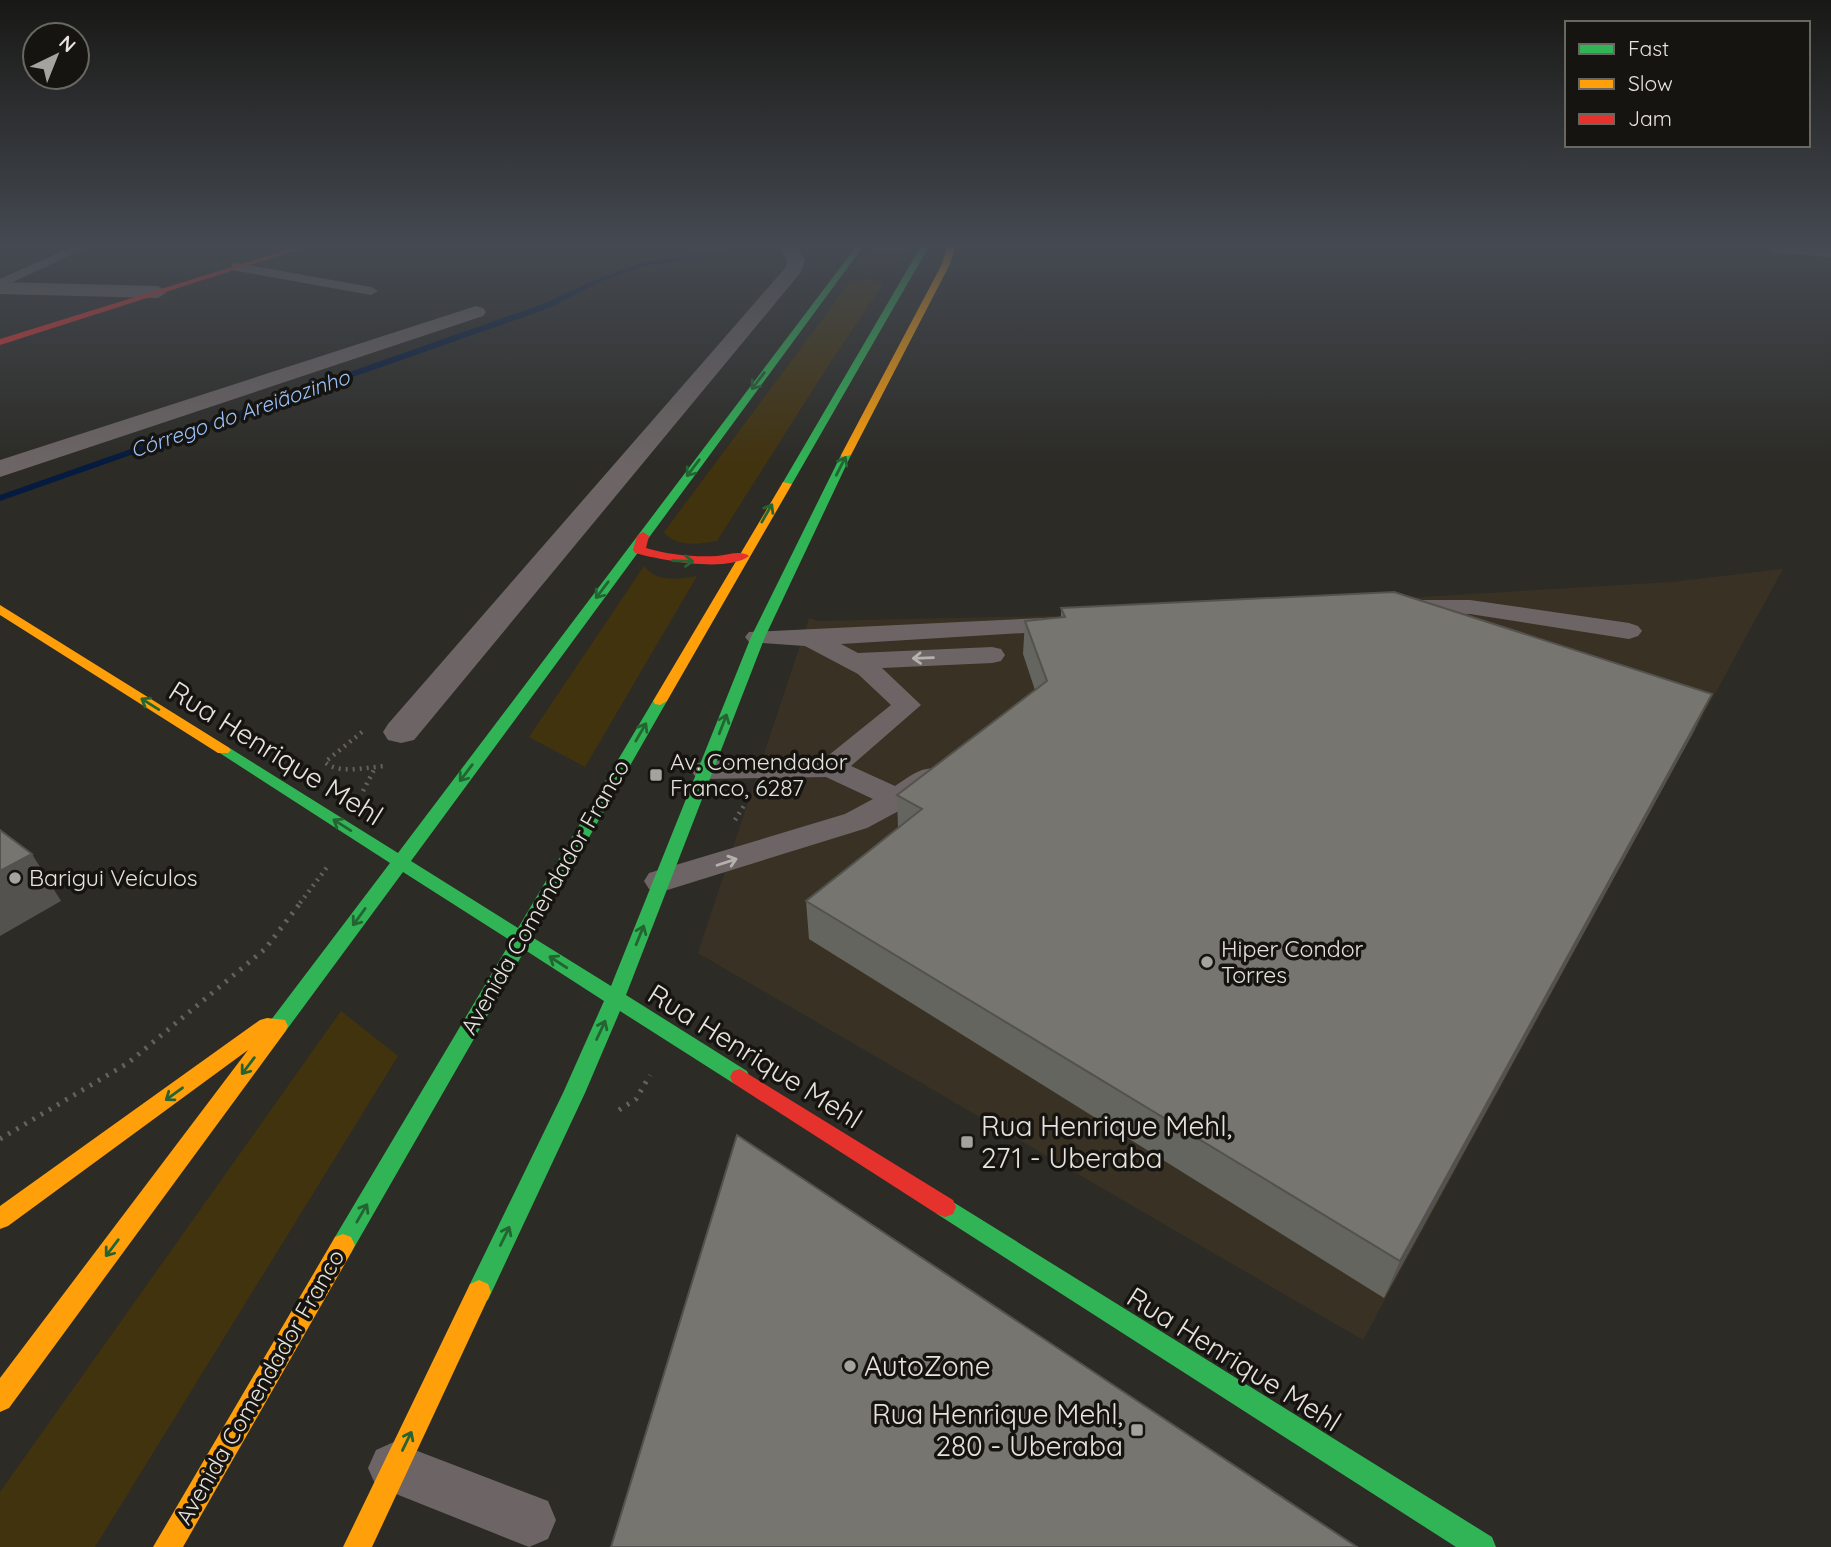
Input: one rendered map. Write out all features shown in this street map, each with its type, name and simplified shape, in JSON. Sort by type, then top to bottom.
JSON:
[{"type":"main road","points":[[0,342],[69,320]]},
{"type":"main road","points":[[0,1399],[804,320]]},
{"type":"main road","name":"Avenida Comendador Franco","points":[[167,1547],[743,556],[874,320]]},
{"type":"main road","points":[[356,1547],[574,1093],[615,999],[758,637],[838,471],[917,320]]},
{"type":"main road","points":[[643,536],[639,550],[668,561],[707,562],[743,556]]},
{"type":"main road","name":"Rua Henrique Mehl","points":[[0,609],[1482,1547]]},
{"type":"main road","points":[[0,1219],[289,1011]]},
{"type":"street","points":[[0,469],[451,320]]},
{"type":"street","points":[[401,732],[751,320]]},
{"type":"lane","points":[[1373,608],[1470,607],[1629,631]]},
{"type":"lane","points":[[758,637],[810,638],[1085,624]]},
{"type":"lane","points":[[810,638],[867,668],[907,705],[831,768]]},
{"type":"lane","points":[[854,661],[992,655]]},
{"type":"lane","points":[[661,881],[856,821],[897,799],[958,756]]},
{"type":"lane","points":[[705,770],[831,768],[897,799]]},
{"type":"lane","points":[[394,1468],[528,1520]]},
{"type":"path","points":[[0,1139],[138,1054],[265,949],[327,870]]},
{"type":"shaded area","points":[[822,320],[859,320],[717,541],[682,543],[664,532]]},
{"type":"shaded area","points":[[644,566],[662,577],[676,579],[697,576],[585,767],[529,737]]},
{"type":"shaded area","name":"Hiper Condor Torres","points":[[1783,569],[1363,1340],[698,953],[809,618],[819,621],[1136,614],[1672,582]]},
{"type":"shaded area","points":[[341,1011],[398,1056],[95,1547],[0,1547],[0,1492]]},
{"type":"building","name":"Hiper Condor Torres","points":[[1394,592],[1712,694],[1400,1261],[806,901],[922,809],[897,795],[1047,681],[1025,621],[1065,617],[1061,608]]},
{"type":"building","points":[[0,830],[32,854],[0,871]]},
{"type":"building","name":"AutoZone","points":[[737,1135],[1357,1547],[611,1547]]},
{"type":"waterway","name":"Córrego do Areiãozinho","points":[[0,498],[506,320]]},
{"type":"traffic: fast","points":[[278,1026],[804,320]]},
{"type":"traffic: fast","points":[[787,484],[882,320]]},
{"type":"traffic: fast","points":[[479,1292],[574,1093],[615,999],[758,637],[846,455]]},
{"type":"traffic: fast","points":[[343,1245],[660,701]]},
{"type":"traffic: fast","points":[[223,750],[740,1077]]},
{"type":"traffic: fast","points":[[945,1207],[1482,1547]]},
{"type":"traffic: slow","points":[[846,455],[917,320]]},
{"type":"traffic: slow","points":[[660,701],[787,484]]},
{"type":"traffic: slow","points":[[0,609],[223,750]]},
{"type":"traffic: slow","points":[[0,1219],[267,1026]]},
{"type":"traffic: slow","points":[[0,1399],[278,1026]]},
{"type":"traffic: slow","points":[[167,1547],[343,1245]]},
{"type":"traffic: slow","points":[[357,1547],[479,1292]]},
{"type":"traffic: jam","points":[[0,342],[69,320]]},
{"type":"traffic: jam","points":[[643,536],[639,550],[665,557],[703,560],[743,556]]},
{"type":"traffic: jam","points":[[740,1077],[945,1207]]},
{"type":"place","name":"Av. Comendador Franco, 6287","points":[[656,775]]},
{"type":"place","name":"Barigui Veículos","points":[[15,878]]},
{"type":"place","name":"Hiper Condor Torres","points":[[1207,962]]},
{"type":"place","name":"Rua Henrique Mehl, 271 - Uberaba","points":[[967,1142]]},
{"type":"place","name":"AutoZone","points":[[850,1366]]},
{"type":"place","name":"Rua Henrique Mehl, 280 - Uberaba","points":[[1137,1430]]}]
